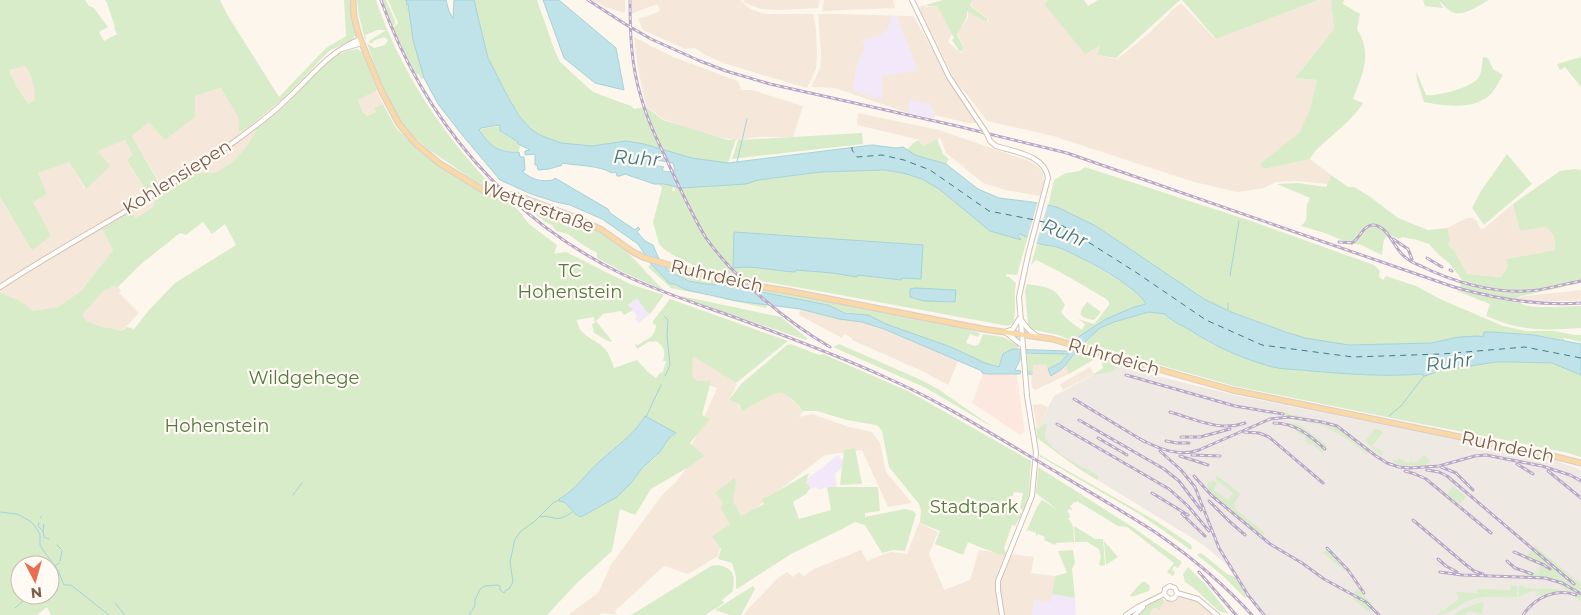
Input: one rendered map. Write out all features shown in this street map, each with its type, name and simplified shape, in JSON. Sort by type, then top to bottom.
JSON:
[{"type":"main road","name":"Wetterstraße","points":[[353,0],[354,17],[361,41],[381,90],[399,124],[416,144],[440,163],[484,190],[516,195],[589,223],[633,252],[646,258]]},
{"type":"main road","points":[[912,0],[949,77],[989,138],[996,146],[1042,163],[1048,178],[1020,290],[1020,318],[1030,424],[1036,452],[1032,499],[998,582],[1002,615]]},
{"type":"main road","name":"Kohlensiepen","points":[[0,287],[178,178],[237,139],[284,103],[327,58],[361,41]]},
{"type":"main road","name":"Ruhrdeich","points":[[646,258],[725,281],[1038,337],[1232,390],[1581,463]]},
{"type":"main road","points":[[1020,318],[1015,327],[1005,332],[1023,347]]},
{"type":"main road","points":[[1020,318],[1028,329],[1038,337]]},
{"type":"main road","points":[[1127,615],[1164,594],[1165,589],[1170,586],[1175,588],[1177,593],[1198,600],[1217,615]]},
{"type":"main road","points":[[1164,594],[1172,599],[1176,597],[1177,593]]},
{"type":"main road","points":[[1135,615],[1149,602]]},
{"type":"shaded area","points":[[592,0],[625,0],[625,13],[605,7]]},
{"type":"shaded area","points":[[632,0],[740,0],[750,9],[765,14],[813,14],[816,28],[816,69],[807,88],[726,64],[705,55],[695,48],[685,49],[643,30],[638,19],[660,10],[657,4],[631,14]]},
{"type":"shaded area","points":[[743,0],[820,0],[818,8],[779,10],[761,9],[745,3]]},
{"type":"shaded area","points":[[824,0],[893,0],[895,8],[822,11]]},
{"type":"shaded area","points":[[972,0],[1049,0],[1044,4],[1085,53],[1100,44],[1097,55],[1117,59],[1148,34],[1181,3],[1215,39],[1320,0],[1331,0],[1334,29],[1295,78],[1317,80],[1309,112],[1299,133],[1264,169],[1310,159],[1331,175],[1327,184],[1299,181],[1276,182],[1264,188],[1238,192],[1194,182],[1053,136],[987,121],[955,81],[919,7],[925,5],[926,7],[937,6],[952,34],[948,42],[961,53],[964,49],[958,31],[968,18],[968,11],[987,22],[989,19],[971,6]]},
{"type":"shaded area","points":[[818,14],[914,17],[952,85],[978,123],[967,123],[935,115],[934,118],[908,113],[835,88],[811,87],[820,69],[821,53]]},
{"type":"shaded area","points":[[897,16],[918,71],[882,76],[882,99],[853,91],[856,68],[865,50],[862,40],[879,36],[889,27],[890,17]]},
{"type":"shaded area","points":[[634,37],[673,57],[738,81],[741,90],[752,90],[803,106],[793,137],[728,139],[700,133],[663,119],[646,106]]},
{"type":"shaded area","points":[[25,66],[35,86],[35,100],[28,104],[17,87],[9,69]]},
{"type":"shaded area","points":[[222,88],[239,118],[239,133],[249,127],[258,127],[248,144],[235,160],[215,173],[193,173],[156,195],[153,207],[136,218],[132,212],[102,229],[113,250],[81,291],[58,307],[33,311],[22,302],[0,292],[0,197],[11,216],[33,202],[38,173],[69,162],[85,189],[97,151],[125,140],[134,156],[127,160],[148,194],[161,186],[132,136],[150,121],[165,140],[195,96]]},
{"type":"shaded area","points":[[376,90],[383,104],[375,108],[376,112],[367,116],[358,100]]},
{"type":"shaded area","points":[[910,100],[930,103],[935,115],[934,118],[908,113]]},
{"type":"shaded area","points":[[858,113],[939,130],[1029,161],[1043,172],[1044,182],[1041,196],[1005,190],[983,183],[946,153],[940,138],[923,146],[920,140],[857,125]]},
{"type":"shaded area","points":[[1513,204],[1520,231],[1546,227],[1554,236],[1555,250],[1506,259],[1508,266],[1501,277],[1467,274],[1455,251],[1448,245],[1447,228],[1467,218],[1473,218],[1477,221],[1480,228],[1483,229]]},
{"type":"shaded area","points":[[118,287],[121,291],[119,293],[139,313],[122,331],[105,328],[86,321],[82,315],[105,288]]},
{"type":"shaded area","points":[[1581,290],[1581,300],[1532,301],[1517,299],[1517,297]]},
{"type":"shaded area","points":[[637,298],[650,314],[639,323],[635,319],[637,316],[628,305]]},
{"type":"shaded area","points":[[800,309],[839,319],[862,322],[884,329],[958,361],[948,385],[922,371],[852,340],[852,338],[844,334],[842,338],[799,315]]},
{"type":"shaded area","points":[[1029,354],[1064,354],[1048,369],[1051,376],[1065,365],[1069,374],[1035,390],[1032,387]]},
{"type":"shaded area","points":[[693,355],[737,384],[729,400],[738,404],[742,411],[773,394],[781,392],[788,396],[803,411],[799,417],[812,414],[849,427],[872,432],[880,443],[886,472],[912,503],[888,507],[862,450],[825,455],[739,521],[721,544],[718,556],[688,574],[664,566],[615,611],[617,615],[601,613],[600,615],[568,615],[599,592],[610,566],[662,495],[676,482],[696,455],[690,449],[717,388],[690,379]]},
{"type":"shaded area","points":[[1116,364],[1148,374],[1239,396],[1548,458],[1581,470],[1581,615],[1265,615],[1248,597],[1226,564],[1202,544],[1078,468],[1040,440],[1045,426],[1042,425],[1054,396],[1091,376],[1114,371]]},
{"type":"shaded area","points":[[1090,367],[1094,374],[1063,390],[1060,384]]},
{"type":"shaded area","points":[[983,373],[1017,375],[1025,432],[1020,435],[972,403]]},
{"type":"shaded area","points":[[1041,404],[1048,407],[1043,424],[1037,429],[1033,405]]},
{"type":"shaded area","points":[[838,455],[846,464],[835,474],[837,487],[827,487],[818,490],[817,487],[810,489],[806,480]]},
{"type":"shaded area","points":[[919,523],[938,532],[929,554],[944,590],[970,580],[979,550],[1034,557],[1031,573],[1055,576],[1052,594],[1076,615],[744,615],[778,578],[787,572],[793,577],[799,572],[804,576],[814,569],[861,550],[867,561],[892,552],[907,554]]},
{"type":"shaded area","points":[[1052,594],[1075,598],[1076,615],[1032,615],[1034,600],[1050,603]]},
{"type":"shaded area","points":[[1160,594],[1162,599],[1171,601],[1180,597],[1193,599],[1213,615],[1124,615],[1150,597]]},
{"type":"green space","points":[[0,0],[85,0],[89,6],[94,8],[108,27],[99,32],[104,41],[117,34],[105,0],[220,0],[279,97],[326,48],[346,36],[344,0],[349,0],[355,34],[353,39],[329,51],[283,99],[249,127],[239,133],[239,118],[221,88],[195,96],[195,117],[165,140],[149,122],[132,136],[161,187],[148,194],[127,160],[133,155],[125,140],[98,151],[110,166],[86,189],[69,162],[38,173],[47,194],[33,202],[51,236],[32,250],[0,197]],"holes":[[[25,66],[30,74],[35,91],[35,100],[28,104],[9,70]]]},
{"type":"green space","points":[[357,0],[376,0],[398,53],[426,102],[458,147],[496,190],[485,187],[475,181],[431,151],[413,136],[401,121],[384,88],[367,43],[374,48],[385,45],[388,40],[384,37],[373,41],[373,43],[369,43],[369,41],[386,30],[378,30],[365,35],[365,40]]},
{"type":"green space","points":[[382,0],[386,0],[395,21],[394,27],[398,23],[388,0],[406,0],[407,5],[409,5],[413,40],[424,78],[421,79],[419,74],[416,75],[393,28]]},
{"type":"green space","points":[[474,0],[537,0],[560,62],[593,92],[631,106],[634,109],[646,107],[663,120],[728,140],[736,139],[728,163],[692,158],[643,144],[574,145],[561,143],[540,135],[531,129],[519,116],[488,58]]},
{"type":"green space","points":[[943,0],[972,0],[970,6],[988,19],[986,22],[967,11],[967,17],[957,34],[964,49],[960,52],[952,40],[954,38],[937,6],[926,5]]},
{"type":"green space","points":[[1049,0],[1084,0],[1088,6],[1098,0],[1180,0],[1116,58],[1097,55],[1100,45],[1085,54],[1044,4]]},
{"type":"green space","points":[[1182,0],[1319,0],[1216,39]]},
{"type":"green space","points":[[1331,0],[1344,0],[1343,4],[1360,14],[1357,29],[1362,38],[1365,56],[1362,73],[1353,99],[1363,103],[1353,117],[1317,149],[1310,159],[1264,169],[1260,164],[1299,133],[1309,112],[1317,80],[1295,78],[1334,29]]},
{"type":"green space","points":[[1423,0],[1488,0],[1471,10],[1456,13],[1450,11],[1439,1],[1443,8],[1425,6]]},
{"type":"green space","name":"Hohenstein","points":[[357,49],[362,52],[377,90],[358,100],[367,116],[376,112],[374,108],[383,104],[396,128],[414,145],[448,171],[486,193],[502,196],[519,211],[529,224],[557,245],[554,254],[566,252],[630,284],[664,295],[650,314],[637,298],[628,305],[633,310],[624,315],[621,311],[603,314],[596,321],[612,341],[610,342],[594,333],[592,324],[595,323],[594,317],[577,320],[578,326],[584,334],[601,345],[606,351],[614,368],[637,360],[656,378],[663,372],[666,361],[663,361],[664,352],[661,345],[656,341],[650,341],[637,349],[635,344],[638,345],[651,337],[656,325],[653,324],[653,321],[670,299],[788,341],[736,383],[693,356],[692,376],[697,381],[711,381],[702,415],[710,419],[690,443],[704,456],[651,489],[635,515],[620,509],[612,551],[577,583],[547,615],[51,615],[47,607],[37,615],[0,615],[0,292],[22,302],[33,311],[58,307],[81,291],[113,250],[102,229],[131,212],[136,218],[153,207],[156,196],[193,173],[215,173],[235,160],[248,144],[258,127],[290,101],[328,61],[339,54]],"holes":[[[203,222],[212,234],[225,224],[236,245],[175,283],[134,329],[127,327],[122,331],[105,328],[86,321],[82,315],[105,289],[107,290],[112,286],[118,287],[141,264],[180,233],[186,235]],[[645,416],[676,434],[669,438],[656,457],[643,467],[632,482],[617,497],[581,517],[564,502],[560,501],[559,499],[576,486],[630,435]]]},
{"type":"green space","points":[[1483,57],[1488,58],[1493,69],[1503,75],[1490,95],[1476,103],[1458,106],[1424,102],[1416,71],[1426,95],[1446,93],[1463,88],[1476,81],[1481,73]]},
{"type":"green space","points":[[1581,57],[1581,87],[1565,67],[1560,70],[1557,64]]},
{"type":"green space","points":[[501,126],[500,132],[519,142],[519,151],[506,151],[496,147],[479,130]]},
{"type":"green space","points":[[862,133],[863,144],[732,159],[738,140]]},
{"type":"green space","points":[[937,139],[943,154],[949,159],[946,164],[915,155],[907,150],[913,143],[919,140],[923,146]]},
{"type":"green space","points":[[1507,154],[1532,184],[1484,225],[1472,208],[1481,191]]},
{"type":"green space","points":[[1085,167],[1254,222],[1374,265],[1380,271],[1379,277],[1383,280],[1386,276],[1416,286],[1440,299],[1503,326],[1526,331],[1555,331],[1581,335],[1581,342],[1564,338],[1564,340],[1534,335],[1492,332],[1483,337],[1459,337],[1431,343],[1349,345],[1305,338],[1231,312],[1204,299],[1096,226],[1057,208],[1048,206],[1054,180],[1066,173],[1080,171]]},
{"type":"green space","points":[[884,170],[922,179],[939,189],[990,231],[1020,239],[1018,234],[1028,236],[1017,275],[1006,274],[1006,277],[1009,277],[1016,283],[1013,324],[1008,326],[726,275],[699,268],[673,255],[659,244],[653,222],[662,188],[659,184],[673,186],[672,191],[675,191],[674,186],[746,184],[758,180],[821,172]]},
{"type":"green space","points":[[1581,170],[1581,283],[1517,297],[1522,304],[1529,306],[1581,306],[1581,328],[1566,329],[1528,328],[1511,325],[1486,316],[1490,304],[1457,291],[1463,281],[1450,264],[1429,244],[1388,235],[1384,242],[1382,255],[1361,245],[1349,243],[1301,226],[1306,219],[1307,205],[1310,198],[1277,184],[1298,183],[1326,187],[1331,175],[1348,187],[1354,187],[1369,196],[1398,218],[1428,230],[1447,228],[1450,239],[1448,245],[1455,251],[1467,274],[1501,277],[1508,266],[1506,259],[1555,250],[1554,236],[1546,227],[1520,231],[1513,204],[1560,171]]},
{"type":"green space","points":[[521,200],[572,218],[608,237],[625,250],[665,291],[597,258],[597,253],[568,234],[556,231],[552,225],[538,217]]},
{"type":"green space","points":[[1037,243],[1057,247],[1079,257],[1129,286],[1143,298],[1146,304],[1117,315],[1072,341],[1058,335],[1031,329],[1028,325],[1025,291],[1027,284],[1049,288],[1058,294],[1065,305],[1061,312],[1070,322],[1082,330],[1085,324],[1078,319],[1092,324],[1095,323],[1109,305],[1106,299],[1054,269],[1036,260],[1031,265]]},
{"type":"green space","points":[[651,264],[668,281],[680,288],[717,297],[767,305],[766,308],[671,288],[648,267]]},
{"type":"green space","points":[[665,267],[727,284],[747,287],[752,291],[681,278]]},
{"type":"green space","points":[[757,288],[945,323],[980,333],[978,337],[970,334],[966,343],[975,346],[979,344],[983,334],[1003,337],[1018,345],[1019,349],[1011,350],[1006,354],[999,367],[985,363],[951,347],[886,324],[868,315],[845,312],[828,305],[762,293]]},
{"type":"green space","points":[[681,296],[781,317],[807,338],[806,340],[685,299]]},
{"type":"green space","points":[[1087,302],[1101,312],[1094,320],[1085,318],[1081,314]]},
{"type":"green space","points":[[1149,312],[1165,314],[1171,321],[1185,326],[1210,343],[1250,360],[1270,366],[1333,373],[1372,375],[1421,374],[1425,376],[1439,371],[1496,362],[1552,363],[1581,375],[1581,457],[1501,439],[1234,386],[1142,360],[1141,358],[1084,344],[1100,328]]},
{"type":"green space","name":"Stadtpark","points":[[791,344],[819,355],[823,354],[910,392],[1031,461],[1029,493],[1023,511],[1020,508],[1023,493],[1014,492],[1013,496],[1010,496],[1009,506],[1012,509],[1019,510],[1022,514],[1015,526],[1012,525],[1004,548],[1005,556],[968,542],[963,555],[935,544],[940,531],[920,523],[921,510],[919,504],[889,467],[882,431],[876,425],[847,420],[817,411],[803,411],[792,399],[781,392],[742,411],[739,404],[729,400],[741,384],[787,345]]},
{"type":"green space","points":[[839,344],[938,389],[994,428],[926,388],[833,347]]},
{"type":"green space","points":[[1077,350],[1092,354],[1095,359],[1069,374],[1065,365]]},
{"type":"green space","points":[[1027,354],[1068,354],[1060,363],[1048,369],[1046,364],[1033,365],[1033,371],[1028,371]]},
{"type":"green space","points":[[1103,360],[1111,360],[1112,363],[1116,364],[1115,371],[1091,376],[1103,368]]},
{"type":"green space","points":[[1281,412],[1335,424],[1369,451],[1367,455],[1348,439],[1322,425],[1287,418],[1281,415]]},
{"type":"green space","points":[[1287,422],[1302,426],[1327,446],[1322,453],[1313,444],[1310,445],[1305,441],[1306,436],[1304,434],[1302,436],[1293,428],[1290,428]]},
{"type":"green space","points":[[1047,424],[1045,436],[1052,447],[1097,475],[1099,477],[1097,480],[1037,438],[1036,425],[1037,429]]},
{"type":"green space","points":[[1375,429],[1383,432],[1372,446],[1383,451],[1381,456],[1365,441]]},
{"type":"green space","points":[[855,448],[862,484],[840,485],[844,450]]},
{"type":"green space","points":[[1040,455],[1156,521],[1190,544],[1191,550],[1141,515]]},
{"type":"green space","points":[[1424,455],[1430,461],[1426,465],[1403,466],[1393,462],[1399,458],[1413,463],[1417,462]]},
{"type":"green space","points":[[1038,467],[1134,528],[1182,562],[1178,568],[1174,566],[1172,570],[1175,572],[1173,576],[1167,572],[1174,563],[1127,527],[1118,526],[1077,501],[1070,507],[1072,510],[1069,509],[1067,512],[1070,518],[1068,518],[1036,493]]},
{"type":"green space","points":[[809,473],[806,482],[810,488],[806,494],[793,502],[799,519],[831,510],[827,487],[878,487],[880,511],[865,513],[865,517],[905,509],[916,514],[905,551],[894,550],[882,553],[865,525],[855,522],[791,554],[737,589],[732,563],[718,559],[721,549],[712,536],[730,524],[721,509],[723,502],[715,493],[734,478],[736,481],[733,501],[741,516],[764,504],[762,499]]},
{"type":"green space","points":[[1216,476],[1240,494],[1234,504],[1236,506],[1235,509],[1265,533],[1262,536],[1209,492],[1208,479],[1211,483],[1212,480],[1218,483],[1213,489],[1228,500],[1233,493],[1216,480]]},
{"type":"green space","points":[[1453,486],[1466,497],[1460,504],[1447,494]]},
{"type":"green space","points":[[1042,500],[1071,522],[1074,544],[1073,542],[1056,543],[1055,545],[1044,540],[1045,537],[1038,534],[1036,536],[1036,533],[1028,530],[1026,532]]},
{"type":"green space","points":[[1074,526],[1095,539],[1103,539],[1105,565],[1101,566],[1099,564],[1101,557],[1099,549],[1087,542],[1075,543]]},
{"type":"green space","points":[[1104,541],[1118,557],[1106,565]]},
{"type":"green space","points":[[1535,546],[1581,584],[1581,601],[1554,581],[1527,578],[1526,571],[1539,573],[1540,565],[1524,559]]},
{"type":"green space","points":[[1327,548],[1352,574],[1350,575],[1323,553]]},
{"type":"green space","points":[[1073,550],[1075,563],[1072,569],[1075,598],[1052,594],[1055,576],[1067,573],[1058,551]]},
{"type":"green space","points":[[1200,553],[1227,574],[1235,577],[1248,597],[1245,598],[1222,575],[1197,555]]},
{"type":"green space","points":[[717,565],[727,568],[734,577],[733,591],[722,600],[724,603],[705,615],[631,615],[711,566]]},
{"type":"green space","points":[[1188,567],[1206,585],[1229,614],[1219,611],[1185,582],[1183,574]]},
{"type":"green space","points":[[1142,582],[1150,586],[1149,591],[1131,597],[1130,595]]},
{"type":"green space","points":[[1511,585],[1517,586],[1517,597],[1495,596],[1473,599],[1442,615],[1436,615],[1441,612],[1441,609],[1443,611],[1459,599],[1456,592],[1477,593],[1477,589],[1510,590]]},
{"type":"green space","points":[[1522,585],[1525,588],[1561,590],[1564,593],[1534,596],[1540,592],[1532,591],[1518,597],[1519,586]]},
{"type":"green space","points":[[753,586],[755,589],[741,615],[730,615],[715,610]]},
{"type":"green space","points":[[1359,588],[1373,606],[1372,610],[1368,611],[1353,599],[1353,593]]},
{"type":"green space","points":[[1160,599],[1164,602],[1159,610],[1153,608],[1149,615],[1137,615],[1148,606]]},
{"type":"green space","points":[[1483,602],[1482,614],[1469,611],[1465,615],[1454,615],[1464,608]]},
{"type":"water","name":"Ruhr","points":[[406,0],[446,0],[453,19],[454,0],[474,0],[488,58],[519,116],[531,129],[540,135],[561,143],[592,146],[626,141],[644,144],[692,158],[728,163],[872,145],[903,147],[915,155],[946,164],[978,189],[999,198],[1057,207],[1096,226],[1204,299],[1231,312],[1286,332],[1305,338],[1349,345],[1431,343],[1459,337],[1483,337],[1484,332],[1534,335],[1581,344],[1581,375],[1552,363],[1511,362],[1496,362],[1439,371],[1425,376],[1421,374],[1352,374],[1279,368],[1259,363],[1228,351],[1173,321],[1165,314],[1149,312],[1100,328],[1077,350],[1063,368],[1051,376],[1048,369],[1060,363],[1068,354],[1020,353],[1020,360],[1015,370],[1021,371],[1020,374],[987,374],[884,329],[862,322],[839,319],[800,309],[737,301],[687,290],[670,284],[651,264],[638,244],[602,219],[570,205],[531,194],[500,180],[438,104],[424,78],[413,40],[408,10],[409,5],[407,5]],"holes":[[[500,125],[500,131],[530,150],[525,151],[525,155],[535,154],[535,165],[537,165],[538,170],[561,166],[562,163],[588,166],[601,168],[612,173],[616,172],[617,176],[625,174],[654,184],[681,188],[746,184],[758,180],[821,172],[884,170],[903,173],[922,179],[939,189],[990,231],[1021,240],[1018,235],[1020,234],[1040,244],[1060,248],[1120,280],[1131,288],[1146,304],[1106,319],[1072,341],[1067,351],[1012,349],[1003,354],[999,367],[985,363],[951,347],[886,324],[868,315],[845,313],[828,305],[725,285],[689,281],[668,271],[658,257],[653,245],[645,241],[637,232],[640,229],[638,227],[635,230],[610,213],[608,209],[555,178],[544,181],[529,176],[522,171],[525,170],[524,157],[520,157],[519,152],[496,148],[479,130]],[[657,160],[673,163],[675,170],[665,172],[662,170],[664,167],[650,163]]]},
{"type":"water","points":[[543,0],[559,0],[616,48],[624,90],[595,83],[564,58]]},
{"type":"water","points":[[734,232],[923,245],[921,279],[902,278],[901,280],[796,270],[795,272],[741,267],[733,268]]},
{"type":"water","points":[[910,289],[956,290],[955,302],[924,301],[910,297]]},
{"type":"water","points":[[645,416],[676,433],[669,438],[659,453],[643,467],[632,482],[617,497],[581,517],[566,504],[559,501],[630,435]]},
{"type":"pier","points":[[1038,201],[1048,203],[1036,245],[1027,239]]},
{"type":"waterway","points":[[737,162],[747,119]]},
{"type":"waterway","points":[[1230,276],[1239,221]]},
{"type":"waterway","points":[[1228,303],[1228,310]]},
{"type":"waterway","points":[[664,316],[668,320],[667,335],[670,365],[665,376]]},
{"type":"waterway","name":"Ruhr","points":[[1389,416],[1401,406],[1424,376]]},
{"type":"waterway","points":[[646,417],[661,385]]},
{"type":"waterway","points":[[293,495],[302,483]]},
{"type":"waterway","points":[[469,615],[475,606],[475,600],[480,589],[485,586],[498,585],[504,593],[509,589],[513,582],[510,562],[515,539],[521,531],[559,500]]},
{"type":"waterway","points":[[0,512],[17,514],[30,521],[40,534],[40,545],[58,570],[64,585],[71,585],[109,615]]},
{"type":"waterway","points":[[540,517],[545,516],[558,519],[572,512]]},
{"type":"waterway","points":[[39,523],[38,526],[43,531],[44,537],[49,539]]},
{"type":"waterway","points":[[43,531],[44,524]]},
{"type":"waterway","points":[[57,545],[61,549]]},
{"type":"waterway","points":[[60,561],[62,551]]},
{"type":"waterway","points":[[115,603],[125,615]]},
{"type":"waterway","points":[[15,608],[18,605]]},
{"type":"ferry route","points":[[852,147],[857,157],[882,155],[904,160],[930,170],[989,211],[1035,220]]},
{"type":"ferry route","points":[[1039,221],[1063,226],[1206,320],[1262,345],[1353,357],[1442,354],[1525,347],[1581,358]]},
{"type":"railway","points":[[381,0],[399,44],[421,86],[446,125],[474,161],[507,194],[542,224],[580,251],[635,280],[828,353],[903,385],[938,403],[1155,532],[1206,570],[1252,615]]},
{"type":"railway","points":[[588,0],[651,39],[726,71],[770,84],[1067,153],[1454,287],[1517,301],[1581,303]]},
{"type":"railway","points":[[630,0],[633,61],[644,106],[650,124],[687,203],[706,238],[746,284],[780,313],[830,347]]},
{"type":"railway","points":[[1339,242],[1352,243],[1367,227],[1374,225],[1384,230],[1401,253],[1411,261],[1445,277],[1471,285],[1499,290],[1532,291],[1581,281]]},
{"type":"railway","points":[[1393,239],[1408,249],[1412,259]]},
{"type":"railway","points":[[1427,258],[1442,267]]},
{"type":"railway","points":[[1126,375],[1235,406],[1283,414]]},
{"type":"railway","points":[[1074,399],[1145,442]]},
{"type":"railway","points":[[1170,412],[1216,425],[1226,426],[1245,423]]},
{"type":"railway","points":[[1140,439],[1169,451],[1192,452],[1270,419],[1289,417],[1337,426],[1376,456],[1387,463],[1399,467],[1439,466],[1475,456],[1486,455],[1542,466],[1570,475],[1581,481]]},
{"type":"railway","points":[[1079,420],[1164,469],[1179,481],[1201,510]]},
{"type":"railway","points":[[1274,423],[1296,428],[1325,449]]},
{"type":"railway","points":[[1057,424],[1169,489],[1188,506],[1209,531]]},
{"type":"railway","points":[[1181,437],[1200,437],[1230,429]]},
{"type":"railway","points":[[1244,432],[1259,433],[1269,437],[1323,483]]},
{"type":"railway","points":[[1098,438],[1127,455]]},
{"type":"railway","points":[[1166,441],[1189,443]]},
{"type":"railway","points":[[1160,451],[1181,470],[1195,487],[1219,548],[1248,595],[1264,615]]},
{"type":"railway","points":[[1192,455],[1220,456]]},
{"type":"railway","points":[[1180,456],[1208,465]]},
{"type":"railway","points":[[1517,464],[1533,474]]},
{"type":"railway","points":[[1441,467],[1456,473],[1473,490]]},
{"type":"railway","points":[[1427,470],[1439,472],[1447,476],[1574,584]]},
{"type":"railway","points":[[1405,471],[1426,479],[1491,533]]},
{"type":"railway","points":[[1548,471],[1581,498]]},
{"type":"railway","points":[[1194,476],[1211,495],[1270,544],[1324,579],[1366,602],[1379,615]]},
{"type":"railway","points":[[1152,493],[1188,515]]},
{"type":"railway","points":[[1209,501],[1245,535]]},
{"type":"railway","points":[[1182,514],[1205,536]]},
{"type":"railway","points":[[1413,520],[1474,571],[1483,574]]},
{"type":"railway","points":[[1327,548],[1348,570],[1364,593]]},
{"type":"railway","points":[[1514,552],[1550,569]]},
{"type":"railway","points":[[1438,559],[1457,572]]},
{"type":"railway","points":[[1507,561],[1515,568],[1532,574]]},
{"type":"railway","points":[[1199,572],[1236,615]]},
{"type":"railway","points":[[1440,572],[1462,575],[1545,578],[1562,583],[1581,594]]},
{"type":"railway","points":[[1523,615],[1534,603],[1546,596],[1561,593],[1576,595]]},
{"type":"park label","name":"TC Hohenstein","points":[[570,281]]},
{"type":"park label","name":"Wildgehege","points":[[304,378]]}]
